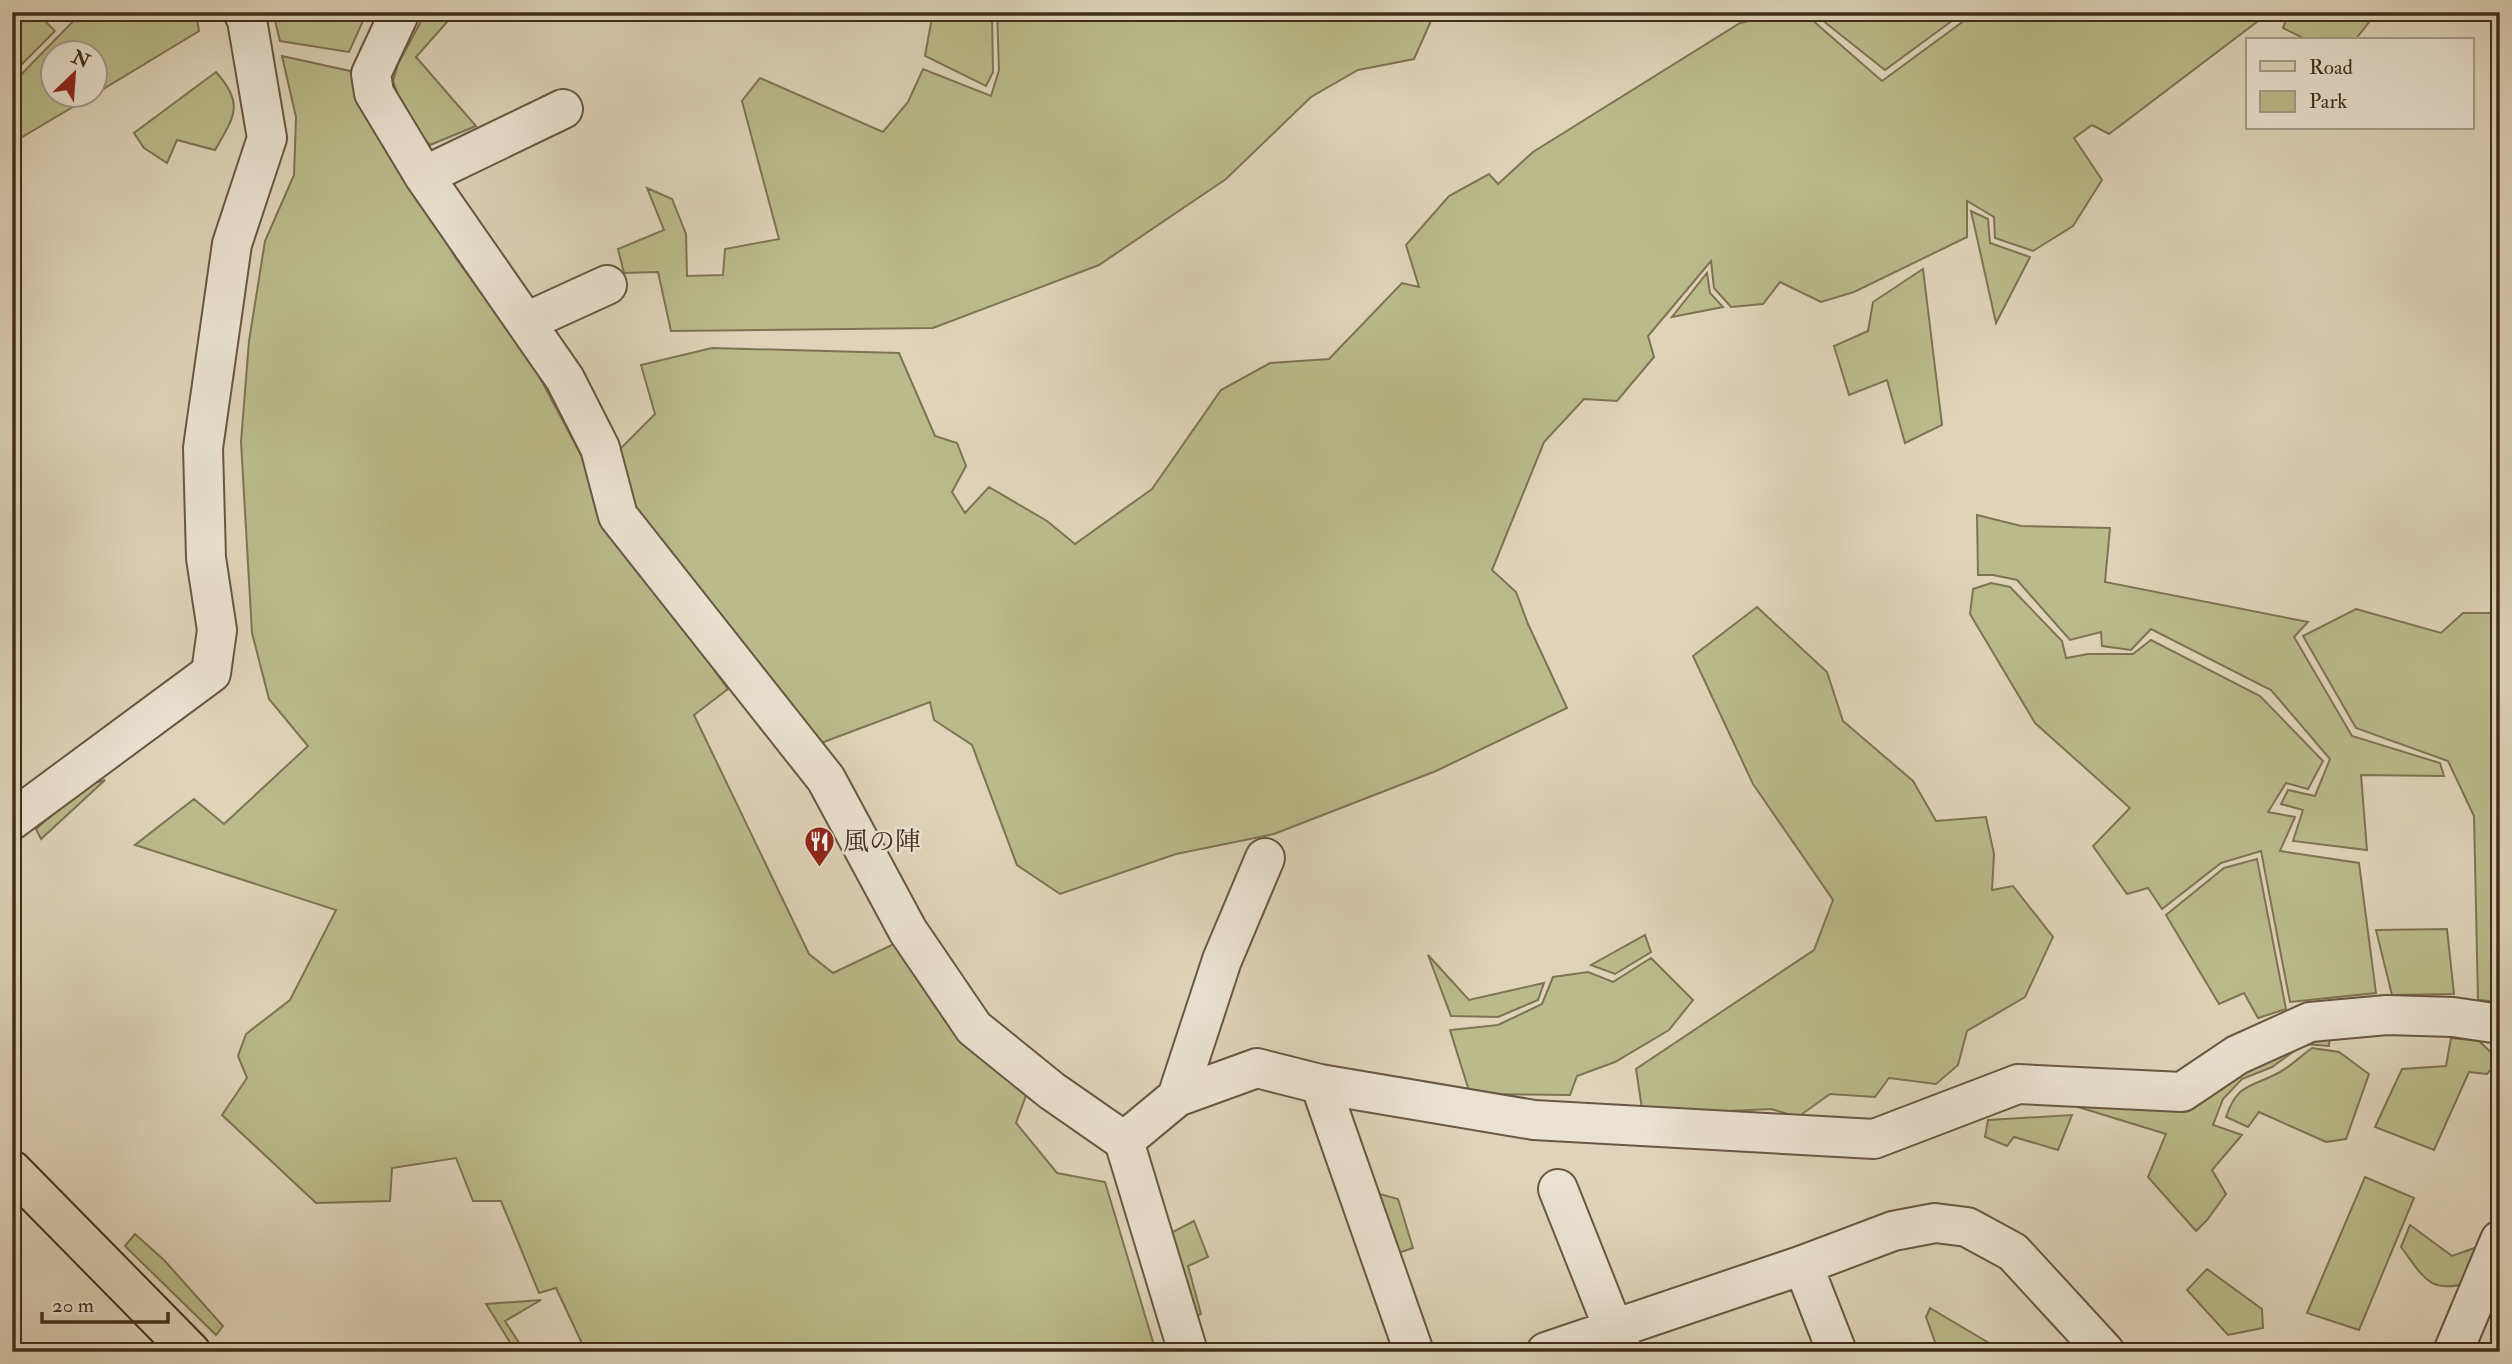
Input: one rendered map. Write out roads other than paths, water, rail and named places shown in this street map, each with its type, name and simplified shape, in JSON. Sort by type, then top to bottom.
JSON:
[{"type":"main road","points":[[12,1170],[191,1352]]},
{"type":"street","points":[[12,820],[211,673],[217,630],[205,558],[203,448],[232,244],[267,138],[247,20],[243,12]]},
{"type":"street","points":[[400,12],[371,74],[374,93],[424,176],[565,379],[600,448],[618,516],[826,779],[908,931],[974,1028],[1052,1091],[1124,1141],[1188,1352]]},
{"type":"street","points":[[424,176],[563,109]]},
{"type":"street","points":[[526,322],[607,285]]},
{"type":"street","points":[[1177,1097],[1222,960],[1265,858]]},
{"type":"street","points":[[1124,1141],[1177,1097],[1257,1068],[1320,1084],[1534,1119],[1874,1139],[2018,1084],[2182,1092],[2237,1055],[2310,1022],[2387,1015],[2454,1017],[2500,1024]]},
{"type":"street","points":[[1320,1084],[1414,1352]]},
{"type":"street","points":[[1558,1189],[1619,1340]]},
{"type":"street","points":[[1546,1352],[1619,1340],[1893,1231],[1935,1223],[1967,1227],[2013,1252],[2105,1352]]},
{"type":"street","points":[[2453,1352],[2500,1240]]},
{"type":"street","points":[[1803,1265],[1837,1352]]},
{"type":"place","name":"風の陣","points":[[820,869]]}]
